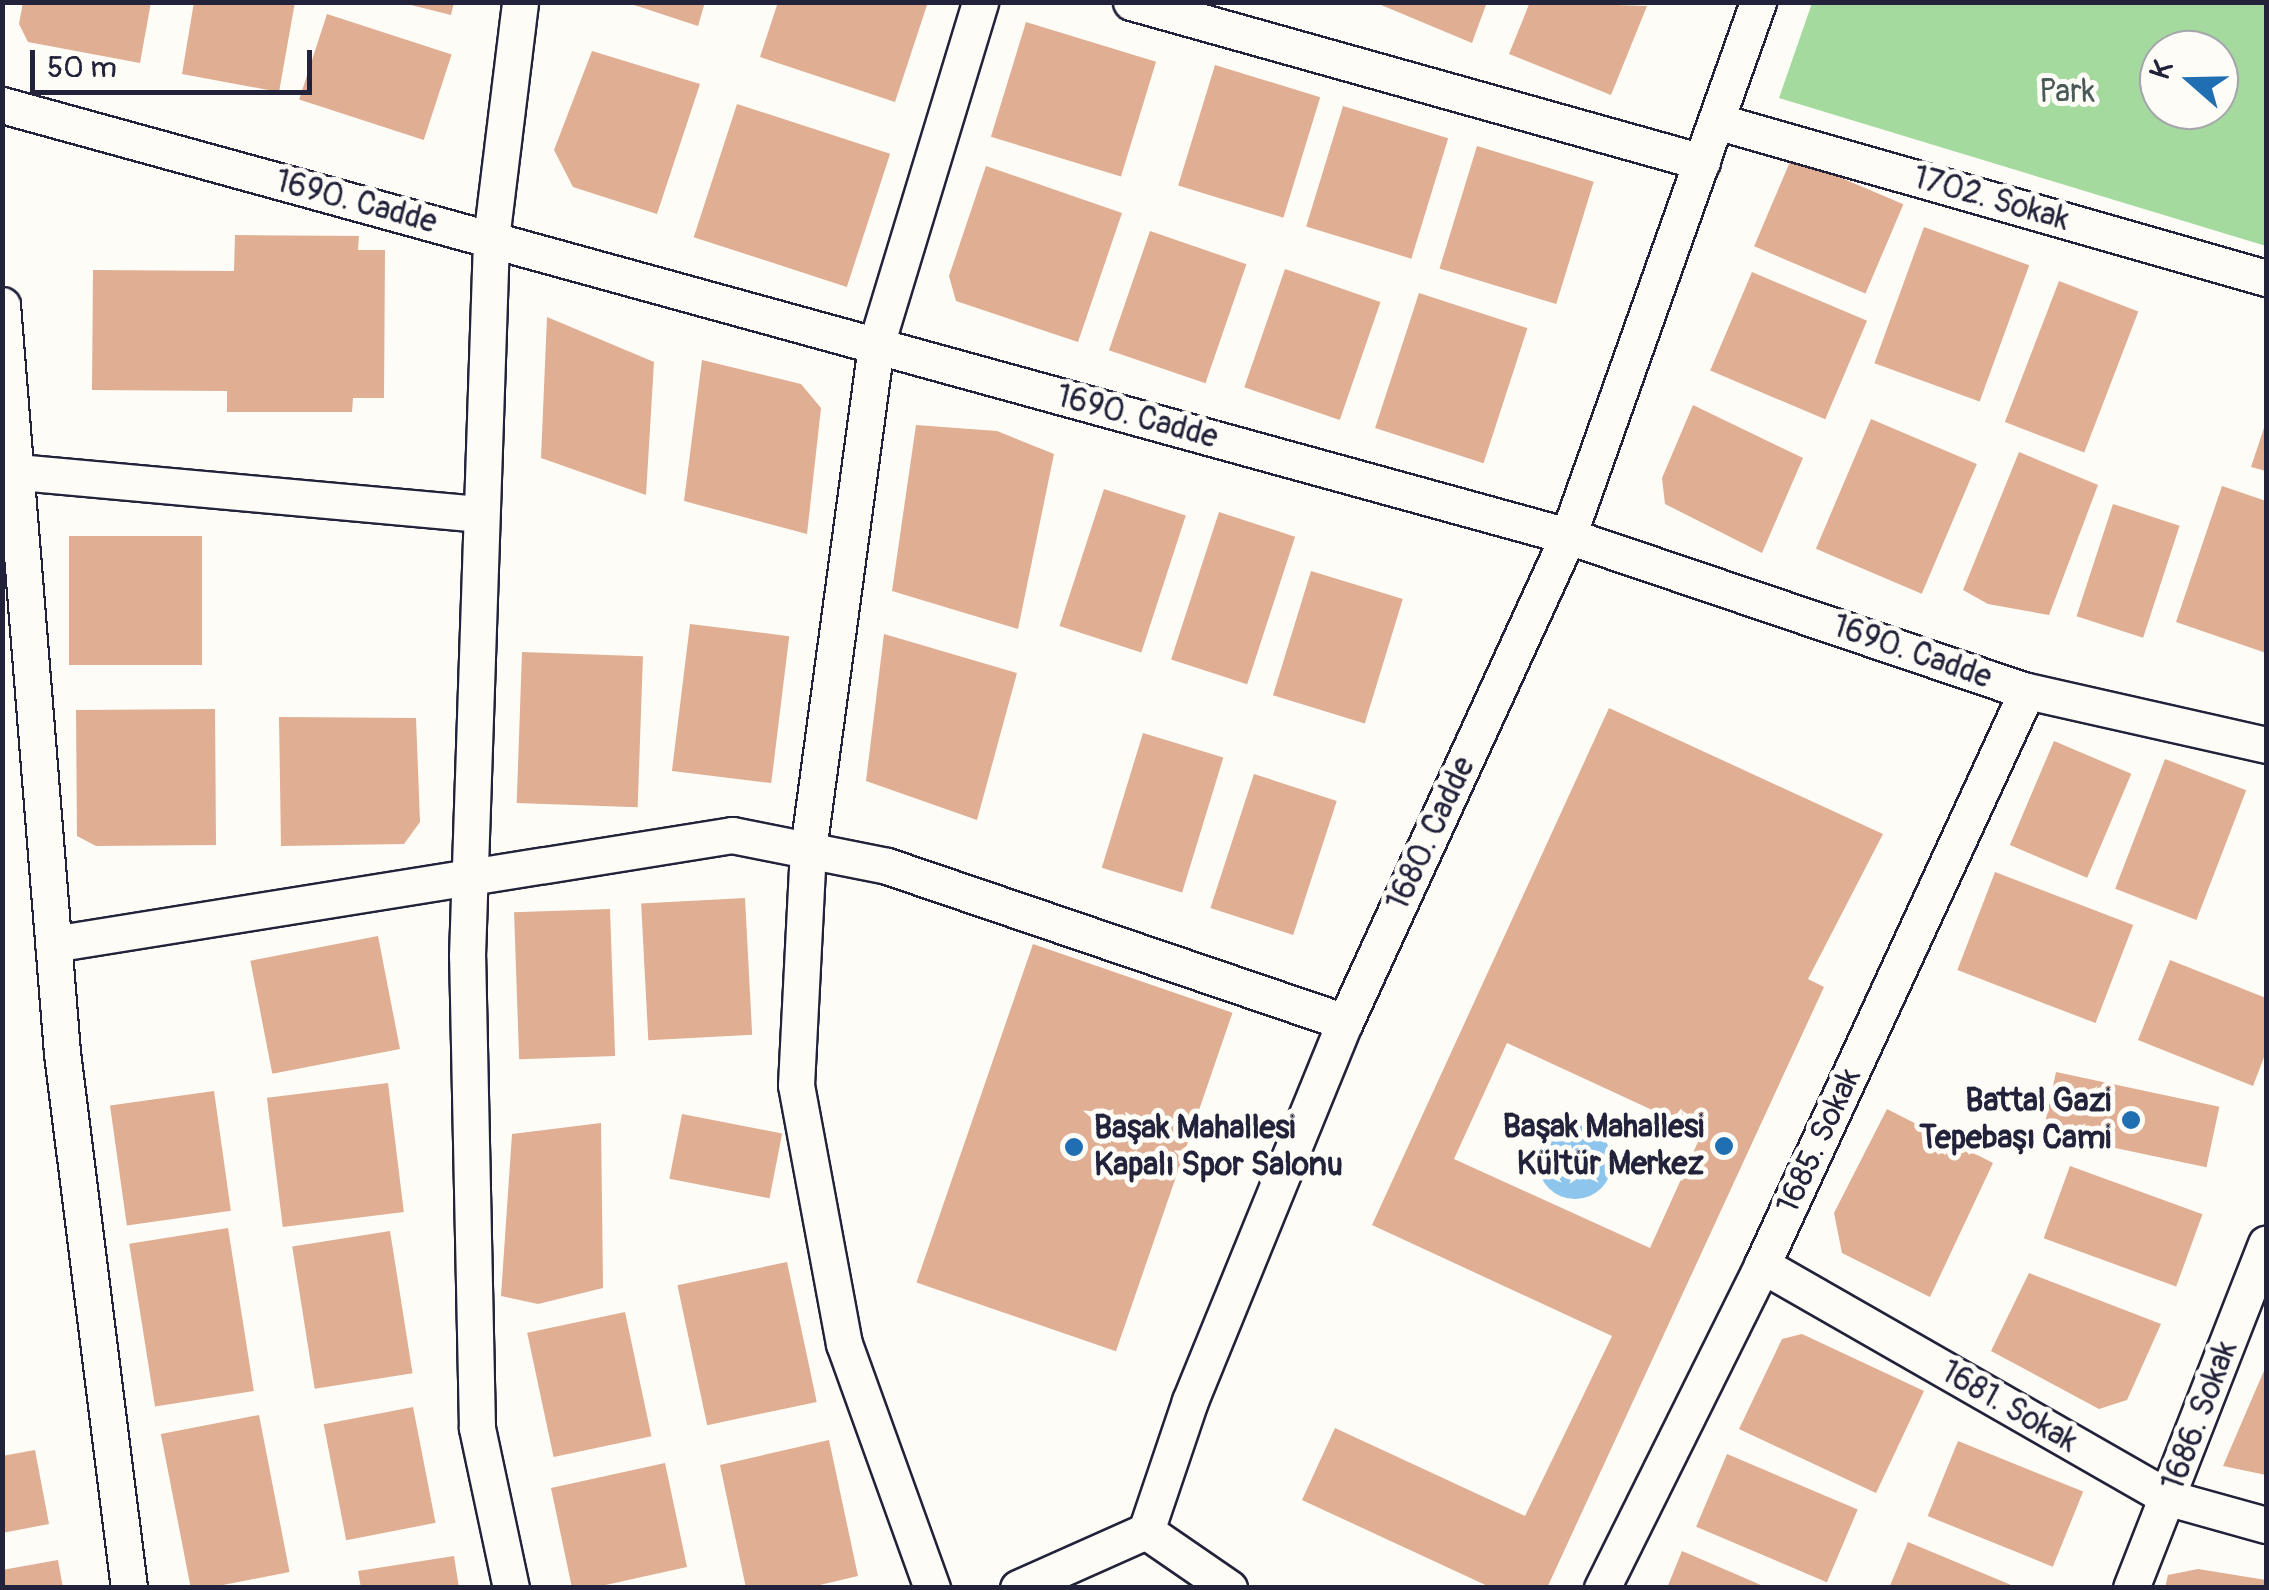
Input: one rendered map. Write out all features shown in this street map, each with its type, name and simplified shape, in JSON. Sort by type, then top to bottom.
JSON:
[{"type":"street","points":[[511,1588],[476,1428],[469,877],[491,239],[520,2]]},
{"type":"street","points":[[932,1588],[844,1344],[796,1085],[808,850],[876,345],[980,2]]},
{"type":"street","points":[[1131,2],[1702,162]]},
{"type":"street","name":"1680. Cadde","points":[[1146,1532],[1190,1401],[1345,1022],[1568,536],[1758,2]]},
{"type":"street","name":"1690. Cadde","points":[[2,106],[1568,536],[2027,691],[2266,744]]},
{"type":"street","name":"1702. Sokak","points":[[1716,121],[2266,278]]},
{"type":"street","points":[[2,305],[62,1053],[129,1588]]},
{"type":"street","points":[[18,472],[480,514]]},
{"type":"street","name":"1685. Sokak","points":[[1602,1588],[1762,1265],[2027,691]]},
{"type":"street","points":[[53,944],[732,835],[887,866],[1345,1022]]},
{"type":"street","name":"1686. Sokak","points":[[2131,1588],[2266,1243]]},
{"type":"street","name":"1681. Sokak","points":[[1762,1265],[2169,1498],[2266,1526]]},
{"type":"street","points":[[1018,1588],[1146,1532],[1229,1588]]},
{"type":"green space","name":"Park","points":[[1812,3],[2266,3],[2266,246],[1779,98]]},
{"type":"water","points":[[1575,1125],[1601,1136],[1612,1162],[1601,1188],[1575,1199],[1549,1188],[1538,1162],[1549,1136]]},
{"type":"building","points":[[23,2],[151,2],[140,63],[28,42],[19,24]]},
{"type":"building","points":[[194,2],[295,2],[279,92],[182,74]]},
{"type":"building","points":[[399,2],[454,2],[451,15]]},
{"type":"building","points":[[625,2],[705,2],[698,26]]},
{"type":"building","points":[[778,2],[928,2],[895,102],[760,57]]},
{"type":"building","points":[[1374,2],[1487,2],[1472,43]]},
{"type":"building","points":[[1530,2],[1647,6],[1611,95],[1509,54]]},
{"type":"building","points":[[327,14],[452,54],[424,140],[299,100]]},
{"type":"building","points":[[1026,22],[1156,62],[1121,177],[991,137]]},
{"type":"building","points":[[592,51],[700,84],[657,214],[573,187],[554,150]]},
{"type":"building","points":[[1215,65],[1320,97],[1283,218],[1178,185]]},
{"type":"building","points":[[737,104],[890,154],[847,287],[694,237]]},
{"type":"building","points":[[1343,106],[1448,138],[1411,259],[1306,226]]},
{"type":"building","points":[[1477,146],[1594,182],[1556,304],[1440,268]]},
{"type":"building","points":[[1792,157],[1903,204],[1865,294],[1754,246]]},
{"type":"building","points":[[986,166],[1122,213],[1078,342],[956,301],[949,276]]},
{"type":"building","points":[[1924,227],[2029,265],[1980,402],[1874,363]]},
{"type":"building","points":[[1150,231],[1246,264],[1205,383],[1109,350]]},
{"type":"building","points":[[235,235],[359,236],[358,250],[385,250],[384,398],[353,398],[352,412],[227,412],[227,391],[92,390],[93,270],[234,271]]},
{"type":"building","points":[[1285,269],[1380,302],[1340,420],[1244,387]]},
{"type":"building","points":[[1752,272],[1867,321],[1825,419],[1710,370]]},
{"type":"building","points":[[2059,281],[2138,311],[2084,452],[2005,422]]},
{"type":"building","points":[[1419,293],[1527,328],[1484,463],[1375,428]]},
{"type":"building","points":[[547,317],[654,362],[646,495],[541,458]]},
{"type":"building","points":[[702,360],[801,384],[821,408],[807,534],[684,501]]},
{"type":"building","points":[[1693,405],[1803,458],[1762,553],[1665,504],[1662,478]]},
{"type":"building","points":[[1871,419],[1977,464],[1922,594],[1816,549]]},
{"type":"building","points":[[2266,422],[2266,471],[2251,467]]},
{"type":"building","points":[[916,425],[997,431],[1054,454],[1018,629],[892,591]]},
{"type":"building","points":[[2019,452],[2098,485],[2049,615],[1988,604],[1963,590]]},
{"type":"building","points":[[2222,486],[2266,501],[2266,653],[2176,622]]},
{"type":"building","points":[[1104,489],[1186,516],[1141,653],[1060,626]]},
{"type":"building","points":[[2113,504],[2180,526],[2143,638],[2077,616]]},
{"type":"building","points":[[1219,512],[1295,537],[1247,684],[1171,659]]},
{"type":"building","points":[[69,536],[202,536],[202,665],[69,665]]},
{"type":"building","points":[[1311,571],[1403,599],[1365,723],[1273,695]]},
{"type":"building","points":[[690,624],[789,636],[771,783],[672,771]]},
{"type":"building","points":[[884,634],[1017,673],[977,820],[866,781]]},
{"type":"building","points":[[522,652],[643,656],[638,807],[517,803]]},
{"type":"building","name":"Başak Mahallesi Kültür Merkez","points":[[1609,708],[1883,834],[1808,979],[1824,987],[1547,1588],[1492,1588],[1302,1500],[1335,1428],[1525,1516],[1612,1336],[1372,1225]],"holes":[[[1507,1043],[1702,1133],[1650,1248],[1454,1159]]]},
{"type":"building","points":[[215,709],[216,845],[96,846],[77,836],[76,710]]},
{"type":"building","points":[[279,717],[416,718],[420,822],[404,844],[281,846]]},
{"type":"building","points":[[1143,733],[1223,758],[1182,892],[1102,868]]},
{"type":"building","points":[[2054,741],[2131,774],[2087,878],[2010,845]]},
{"type":"building","points":[[2165,759],[2246,790],[2196,920],[2115,889]]},
{"type":"building","points":[[1254,774],[1337,801],[1293,935],[1210,908]]},
{"type":"building","points":[[1995,872],[2133,925],[2096,1023],[1957,970]]},
{"type":"building","points":[[745,898],[752,1035],[648,1040],[641,903]]},
{"type":"building","points":[[610,909],[615,1056],[519,1059],[514,912]]},
{"type":"building","points":[[378,936],[400,1049],[272,1074],[250,961]]},
{"type":"building","name":"Başak Mahallesi Kapalı Spor Salonu","points":[[1033,944],[1233,1013],[1116,1351],[916,1282]]},
{"type":"building","points":[[2170,960],[2266,998],[2266,1052],[2253,1086],[2138,1040]]},
{"type":"building","name":"Battal Gazi Tepebaşı Cami","points":[[2056,1072],[2219,1107],[2206,1167],[2043,1133]]},
{"type":"building","points":[[388,1083],[404,1212],[283,1227],[267,1098]]},
{"type":"building","points":[[214,1091],[231,1211],[127,1225],[110,1106]]},
{"type":"building","points":[[1887,1109],[1993,1163],[1930,1297],[1842,1253],[1834,1213]]},
{"type":"building","points":[[682,1114],[782,1133],[770,1198],[669,1179]]},
{"type":"building","points":[[601,1123],[603,1288],[538,1304],[501,1296],[512,1134]]},
{"type":"building","points":[[2070,1166],[2202,1214],[2176,1287],[2044,1238]]},
{"type":"building","points":[[228,1228],[254,1391],[155,1407],[129,1244]]},
{"type":"building","points":[[390,1231],[413,1373],[315,1389],[292,1246]]},
{"type":"building","points":[[787,1262],[817,1402],[707,1425],[677,1285]]},
{"type":"building","points":[[2029,1273],[2161,1324],[2127,1400],[2099,1409],[1991,1351]]},
{"type":"building","points":[[625,1312],[651,1436],[554,1457],[527,1333]]},
{"type":"building","points":[[1802,1334],[1924,1391],[1876,1493],[1739,1429],[1782,1339]]},
{"type":"building","points":[[2266,1366],[2266,1475],[2223,1466]]},
{"type":"building","points":[[413,1407],[436,1523],[346,1540],[324,1424]]},
{"type":"building","points":[[259,1415],[290,1572],[191,1588],[161,1434]]},
{"type":"building","points":[[829,1440],[858,1576],[807,1588],[746,1588],[720,1465]]},
{"type":"building","points":[[1958,1441],[2083,1492],[2053,1567],[1928,1516]]},
{"type":"building","points":[[35,1450],[49,1524],[2,1533],[2,1456]]},
{"type":"building","points":[[1727,1454],[1858,1509],[1827,1582],[1696,1527]]},
{"type":"building","points":[[665,1463],[687,1567],[592,1588],[572,1588],[551,1488]]},
{"type":"building","points":[[1908,1542],[2016,1587],[2016,1588],[1889,1588]]},
{"type":"building","points":[[1682,1551],[1768,1588],[1667,1588]]},
{"type":"building","points":[[454,1556],[459,1588],[361,1588],[358,1571]]},
{"type":"building","points":[[58,1560],[63,1588],[2,1588],[2,1570]]},
{"type":"building","points":[[2198,1569],[2266,1580],[2266,1588],[2165,1588],[2168,1575]]},
{"type":"place","name":"Battal Gazi Tepebaşı Cami","points":[[2131,1120]]},
{"type":"place","name":"Başak Mahallesi Kültür Merkez","points":[[1724,1146]]},
{"type":"place","name":"Başak Mahallesi Kapalı Spor Salonu","points":[[1074,1147]]}]
